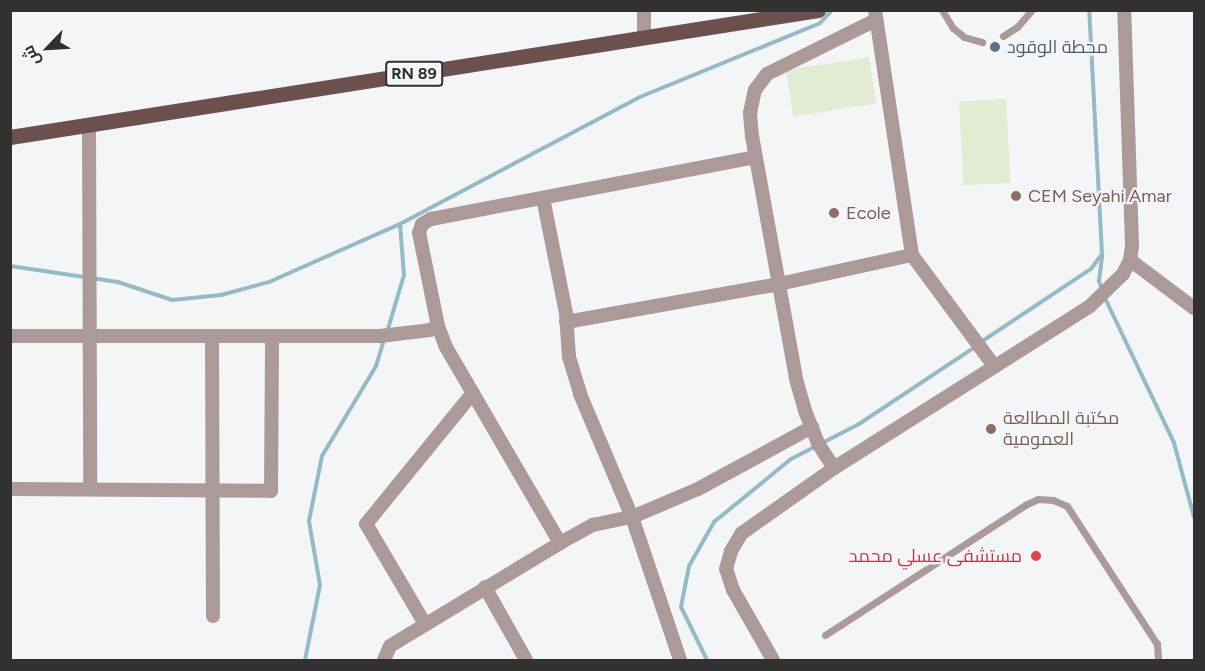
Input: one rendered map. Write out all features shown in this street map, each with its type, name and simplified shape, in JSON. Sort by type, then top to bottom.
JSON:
[{"type":"main road","name":"RN 89","points":[[10,137],[816,11]]},
{"type":"street","points":[[644,10],[644,38]]},
{"type":"street","points":[[773,660],[733,590],[726,569],[731,551],[742,533],[834,468],[1098,300],[1111,288],[1130,260],[1124,10]]},
{"type":"street","points":[[834,468],[812,427],[796,378],[755,158],[750,113],[755,90],[767,74],[876,15],[912,255],[995,367]]},
{"type":"street","points":[[89,126],[90,489]]},
{"type":"street","points":[[560,543],[446,347],[438,326],[419,233],[423,224],[431,219],[755,158]]},
{"type":"street","points":[[543,198],[566,322],[569,357],[580,394],[632,517],[680,660]]},
{"type":"street","points":[[566,322],[779,284],[912,255]]},
{"type":"street","points":[[1130,260],[1194,308]]},
{"type":"street","points":[[10,336],[380,336],[430,330],[438,326]]},
{"type":"street","points":[[212,336],[213,616]]},
{"type":"street","points":[[10,489],[271,491],[272,336]]},
{"type":"street","points":[[425,624],[366,524],[473,393]]},
{"type":"street","points":[[384,660],[390,646],[592,525],[632,517],[698,489],[812,427]]},
{"type":"street","points":[[486,587],[526,660]]},
{"type":"lane","points":[[942,10],[958,32],[982,42]]},
{"type":"lane","points":[[1003,36],[1017,27],[1032,10]]},
{"type":"lane","points":[[825,635],[1025,505],[1038,499],[1053,500],[1067,506],[1157,644],[1158,660]]},
{"type":"green space","points":[[869,57],[876,103],[793,117],[786,70]]},
{"type":"green space","points":[[1006,99],[1010,183],[963,185],[959,101]]},
{"type":"waterway","points":[[10,266],[118,282],[172,300],[221,295],[269,282],[400,224],[640,97],[820,23],[832,10]]},
{"type":"waterway","points":[[981,342],[1091,269],[1102,254],[1089,10]]},
{"type":"waterway","points":[[387,332],[404,275],[400,224]]},
{"type":"waterway","points":[[1102,255],[1099,281],[1102,289]]},
{"type":"waterway","points":[[1104,296],[1174,443],[1194,517]]},
{"type":"waterway","points":[[305,660],[320,585],[309,521],[322,456],[376,366],[384,339]]},
{"type":"waterway","points":[[707,660],[681,607],[689,566],[714,522],[791,459],[859,424],[975,347]]},
{"type":"place","name":"محطة الوقود","points":[[995,47]]},
{"type":"place","name":"CEM Seyahi Amar","points":[[1016,196]]},
{"type":"place","name":"Ecole","points":[[834,213]]},
{"type":"place","name":"مكتبة المطالعة العمومية","points":[[991,429]]},
{"type":"place","name":"مستشفى عسلي محمد","points":[[1036,556]]}]
